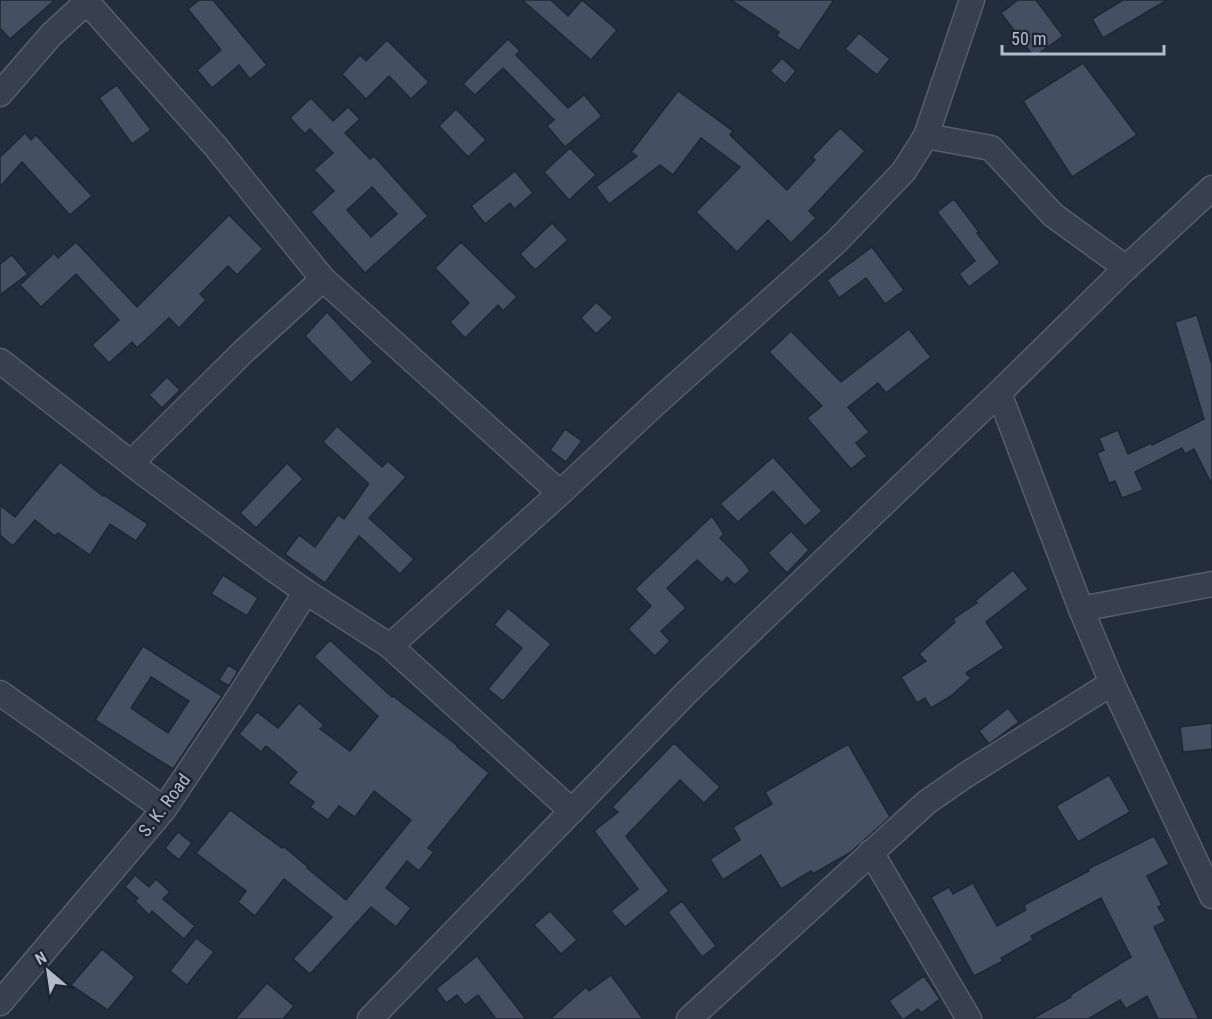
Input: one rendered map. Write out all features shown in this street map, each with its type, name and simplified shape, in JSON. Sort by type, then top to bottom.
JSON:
[{"type":"street","points":[[390,646],[837,241],[904,171],[926,135],[972,0]]},
{"type":"street","points":[[0,94],[54,33],[88,1],[216,147],[323,279],[560,493]]},
{"type":"street","points":[[926,135],[991,148],[1053,215],[1126,268]]},
{"type":"street","points":[[370,1019],[687,692],[1126,268],[1212,188]]},
{"type":"street","points":[[131,463],[244,351],[323,279]]},
{"type":"street","points":[[0,361],[131,463],[306,592],[390,646],[572,811]]},
{"type":"street","points":[[999,393],[1081,609],[1112,683],[1212,896]]},
{"type":"street","points":[[1081,609],[1212,584]]},
{"type":"street","name":"S. K. Road","points":[[0,1003],[164,809],[306,592]]},
{"type":"street","points":[[689,1019],[927,802],[1112,683]]},
{"type":"street","points":[[0,693],[164,809]]},
{"type":"street","points":[[871,852],[969,1019]]},
{"type":"building","points":[[0,0],[55,0],[10,39],[0,28]]},
{"type":"building","points":[[199,0],[213,0],[267,65],[250,79],[239,65],[212,88],[197,70],[221,50],[188,9]]},
{"type":"building","points":[[522,0],[551,0],[568,16],[582,0],[617,30],[591,60]]},
{"type":"building","points":[[731,0],[834,0],[799,51],[776,36],[779,32]]},
{"type":"building","points":[[1018,0],[1036,0],[1063,36],[1034,57],[1001,13]]},
{"type":"building","points":[[1123,0],[1167,0],[1103,38],[1092,19]]},
{"type":"building","points":[[859,33],[890,59],[877,75],[845,49]]},
{"type":"building","points":[[508,39],[520,51],[516,55],[568,108],[584,95],[602,116],[565,147],[547,126],[554,120],[503,68],[475,95],[463,84]]},
{"type":"building","points":[[387,40],[429,82],[411,99],[389,76],[366,99],[342,74],[360,55],[366,61]]},
{"type":"building","points":[[782,58],[796,71],[785,84],[770,71]]},
{"type":"building","points":[[1083,63],[1137,135],[1072,177],[1023,101]]},
{"type":"building","points":[[117,85],[151,130],[132,144],[99,98]]},
{"type":"building","points":[[678,91],[733,131],[730,135],[787,190],[815,160],[812,157],[840,128],[865,151],[809,211],[816,218],[791,243],[768,220],[737,252],[696,212],[740,167],[701,138],[673,175],[660,165],[609,204],[596,187],[637,156],[631,152]]},
{"type":"building","points":[[311,98],[333,121],[348,107],[360,119],[345,133],[370,159],[374,156],[428,216],[365,273],[311,212],[334,191],[314,170],[333,153],[310,129],[305,134],[290,118]],"holes":[[[372,187],[397,214],[371,237],[347,210]]]},
{"type":"building","points":[[456,109],[486,140],[468,157],[439,126]]},
{"type":"building","points":[[25,133],[31,140],[36,135],[92,196],[70,215],[22,162],[0,187],[0,157]]},
{"type":"building","points":[[570,148],[596,175],[569,200],[544,172]]},
{"type":"building","points":[[515,171],[533,193],[514,209],[510,203],[485,224],[471,206]]},
{"type":"building","points":[[954,199],[1000,263],[969,287],[959,274],[975,261],[937,212]]},
{"type":"building","points":[[229,215],[263,249],[237,275],[228,266],[200,294],[206,300],[179,328],[169,318],[137,348],[132,342],[109,363],[92,345],[119,320],[76,274],[41,307],[20,285],[54,253],[58,258],[76,242],[137,307]]},
{"type":"building","points":[[552,223],[568,240],[535,270],[520,254]]},
{"type":"building","points":[[461,242],[517,297],[503,311],[498,305],[465,338],[450,322],[469,303],[435,268]]},
{"type":"building","points":[[872,247],[904,290],[885,304],[866,278],[839,298],[827,280]]},
{"type":"building","points":[[12,255],[28,274],[0,295],[0,264]]},
{"type":"building","points":[[596,302],[613,318],[596,334],[581,318]]},
{"type":"building","points":[[327,312],[373,362],[351,383],[305,336]]},
{"type":"building","points":[[1197,315],[1212,365],[1212,485],[1194,449],[1185,454],[1182,448],[1135,472],[1143,490],[1122,498],[1115,481],[1109,483],[1097,453],[1104,450],[1099,438],[1118,430],[1128,454],[1151,443],[1152,445],[1204,419],[1175,322]]},
{"type":"building","points":[[909,329],[931,357],[886,393],[878,383],[848,407],[869,432],[856,443],[867,456],[851,469],[807,418],[822,406],[769,352],[791,331],[841,382]]},
{"type":"building","points":[[167,377],[180,390],[162,408],[149,395]]},
{"type":"building","points":[[337,426],[382,467],[388,461],[406,477],[369,518],[414,559],[400,574],[359,536],[325,583],[285,554],[299,535],[315,547],[338,515],[344,519],[368,485],[323,442]]},
{"type":"building","points":[[565,429],[582,441],[566,462],[550,450]]},
{"type":"building","points":[[773,457],[822,511],[805,526],[773,491],[738,522],[720,504]]},
{"type":"building","points":[[60,462],[103,496],[148,524],[136,541],[110,524],[90,555],[58,533],[55,536],[35,520],[13,546],[0,535],[0,505],[15,517]]},
{"type":"building","points":[[287,463],[303,479],[256,528],[240,513]]},
{"type":"building","points":[[712,516],[724,534],[720,538],[750,571],[735,585],[727,577],[722,583],[697,560],[667,588],[686,608],[661,631],[670,641],[655,656],[628,629],[651,606],[635,589]]},
{"type":"building","points":[[791,531],[809,550],[787,573],[768,553]]},
{"type":"building","points":[[1013,570],[1028,589],[986,622],[1004,648],[966,673],[971,678],[951,696],[931,708],[925,698],[917,703],[901,677],[926,661],[919,654],[955,622],[953,619],[977,603],[975,601]]},
{"type":"building","points":[[223,575],[258,598],[247,616],[211,594]]},
{"type":"building","points":[[508,608],[551,644],[503,701],[488,689],[522,648],[494,625]]},
{"type":"building","points":[[330,640],[392,697],[458,746],[489,773],[428,848],[434,852],[419,871],[407,861],[386,888],[411,908],[396,927],[371,907],[310,974],[293,959],[332,917],[284,879],[255,916],[238,902],[246,891],[196,853],[230,810],[282,848],[283,846],[346,900],[411,820],[374,791],[355,817],[339,806],[328,820],[310,807],[314,802],[288,783],[297,772],[266,746],[261,752],[239,734],[257,712],[278,728],[299,703],[324,725],[320,729],[350,751],[378,716],[314,657]]},
{"type":"building","points":[[143,646],[222,696],[173,769],[95,720]],"holes":[[[151,677],[189,701],[168,733],[131,708]]]},
{"type":"building","points":[[228,665],[238,671],[229,686],[219,680]]},
{"type":"building","points":[[1008,708],[1019,722],[989,744],[979,731]]},
{"type":"building","points":[[1212,723],[1212,749],[1183,752],[1180,727]]},
{"type":"building","points":[[674,743],[720,787],[704,803],[680,780],[626,836],[669,891],[625,927],[611,911],[638,889],[594,831],[618,812],[612,807]]},
{"type":"building","points":[[848,744],[890,817],[851,852],[813,874],[811,871],[781,889],[761,855],[723,880],[710,859],[740,840],[733,827],[772,804],[765,792]]},
{"type":"building","points":[[1109,775],[1130,812],[1078,842],[1056,806]]},
{"type":"building","points":[[178,832],[192,843],[179,860],[165,848]]},
{"type":"building","points":[[1154,836],[1169,864],[1147,876],[1162,905],[1158,907],[1166,921],[1154,927],[1199,1019],[1158,1019],[1147,996],[1126,1009],[1120,1000],[1088,1019],[1032,1019],[1071,997],[1070,995],[1131,957],[1101,898],[1031,936],[1033,940],[1001,958],[1003,961],[974,976],[931,897],[949,887],[953,894],[973,883],[997,926],[1026,910],[1024,905]]},
{"type":"building","points":[[135,875],[149,887],[156,879],[170,892],[163,899],[195,926],[184,939],[152,911],[149,915],[135,901],[138,898],[125,887]]},
{"type":"building","points":[[682,901],[716,946],[702,957],[668,912]]},
{"type":"building","points":[[550,911],[577,940],[561,954],[534,925]]},
{"type":"building","points":[[196,938],[214,952],[187,985],[170,971]]},
{"type":"building","points":[[102,949],[135,977],[108,1010],[71,985]]},
{"type":"building","points":[[477,956],[526,1019],[496,1019],[478,995],[465,1005],[457,995],[446,1003],[436,989]]},
{"type":"building","points":[[611,975],[643,1019],[550,1019],[586,987],[589,991]]},
{"type":"building","points":[[924,976],[940,999],[921,1013],[918,1009],[902,1019],[889,1001]]},
{"type":"building","points":[[267,983],[294,1006],[283,1019],[235,1019]]}]
